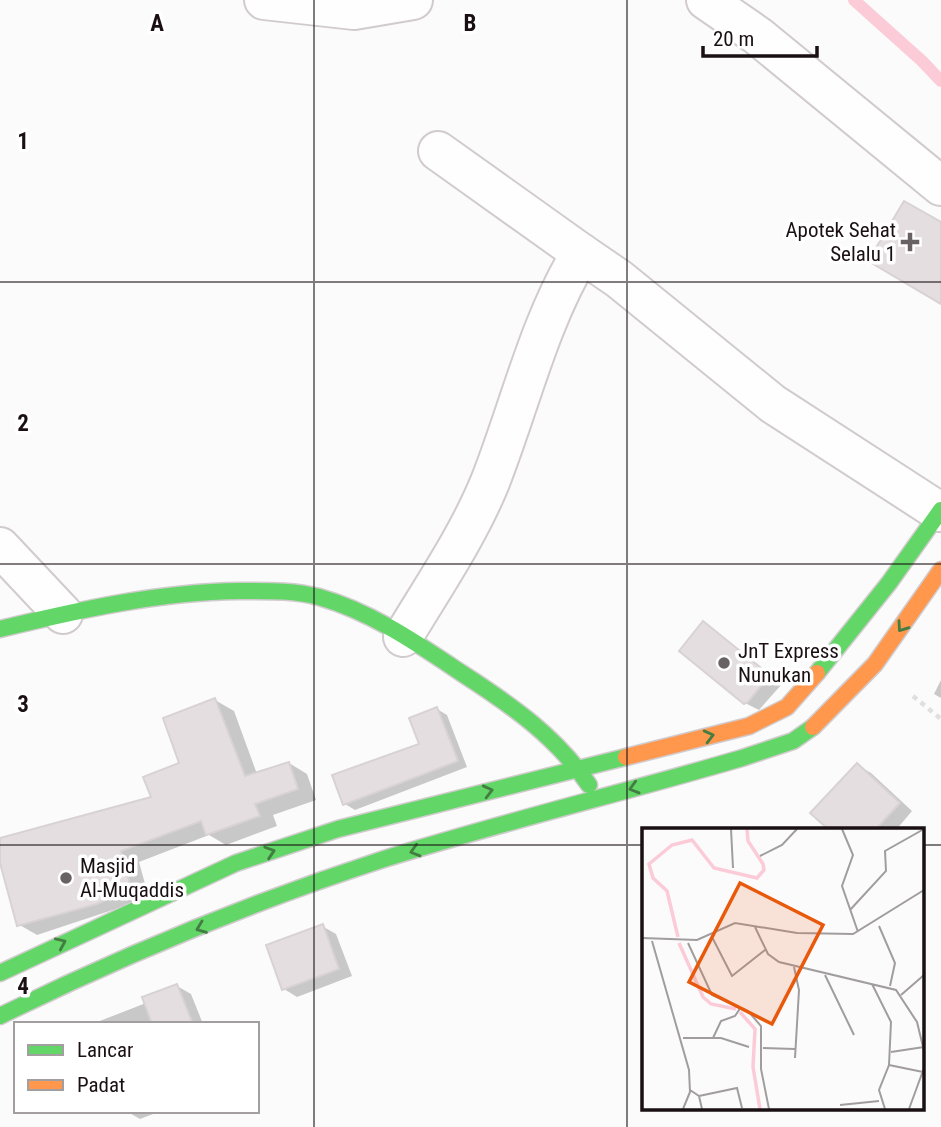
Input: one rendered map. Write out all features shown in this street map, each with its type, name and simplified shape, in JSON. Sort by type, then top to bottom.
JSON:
[{"type":"main road","points":[[0,973],[236,863],[338,829],[749,726],[787,707],[889,583],[940,511]]},
{"type":"main road","points":[[0,1016],[40,995],[187,933],[383,860],[777,747],[806,733],[828,715],[894,638],[941,570]]},
{"type":"main road","points":[[0,629],[165,595],[271,591],[317,596],[355,610],[496,694],[579,768],[597,799]]},
{"type":"street","points":[[264,0],[355,4],[413,0]]},
{"type":"street","points":[[706,0],[758,36],[941,186]]},
{"type":"street","points":[[438,151],[619,279],[774,404],[940,511]]},
{"type":"street","points":[[403,637],[465,532],[489,484],[545,327],[564,282],[581,253]]},
{"type":"street","points":[[0,547],[64,614]]},
{"type":"path","points":[[913,696],[941,719]]},
{"type":"building","name":"Apotek Sehat Selalu 1","points":[[904,201],[941,222],[941,304],[868,261]]},
{"type":"building","name":"JnT Express Nunukan","points":[[703,621],[770,675],[748,702],[744,704],[679,651]]},
{"type":"building","points":[[215,698],[245,776],[289,762],[298,789],[255,804],[260,816],[206,835],[201,821],[121,851],[131,888],[97,904],[17,926],[0,863],[0,838],[151,797],[143,777],[179,763],[163,718]]},
{"type":"building","points":[[437,707],[458,761],[343,805],[332,775],[419,744],[409,718]]},
{"type":"building","points":[[857,763],[900,803],[877,828],[827,828],[810,813]]},
{"type":"building","points":[[323,924],[339,969],[282,990],[266,945]]},
{"type":"building","points":[[177,984],[192,1022],[151,1022],[142,997]]},
{"type":"waterway","points":[[854,0],[941,81]]},
{"type":"traffic: fast","points":[[817,673],[889,583],[941,510]]},
{"type":"traffic: fast","points":[[0,629],[149,598],[240,591],[299,593],[319,597],[358,611],[394,630],[498,698],[548,737],[589,785]]},
{"type":"traffic: fast","points":[[0,1016],[189,931],[286,893],[384,859],[742,758],[793,741],[813,727]]},
{"type":"traffic: fast","points":[[0,973],[236,863],[338,829],[626,757]]},
{"type":"traffic: slow","points":[[813,727],[875,664],[941,570]]},
{"type":"traffic: slow","points":[[626,757],[749,726],[787,707],[817,673]]},
{"type":"place","name":"Apotek Sehat Selalu 1","points":[[910,242]]},
{"type":"place","name":"JnT Express Nunukan","points":[[724,663]]},
{"type":"place","name":"Masjid Al-Muqaddis","points":[[66,878]]}]
